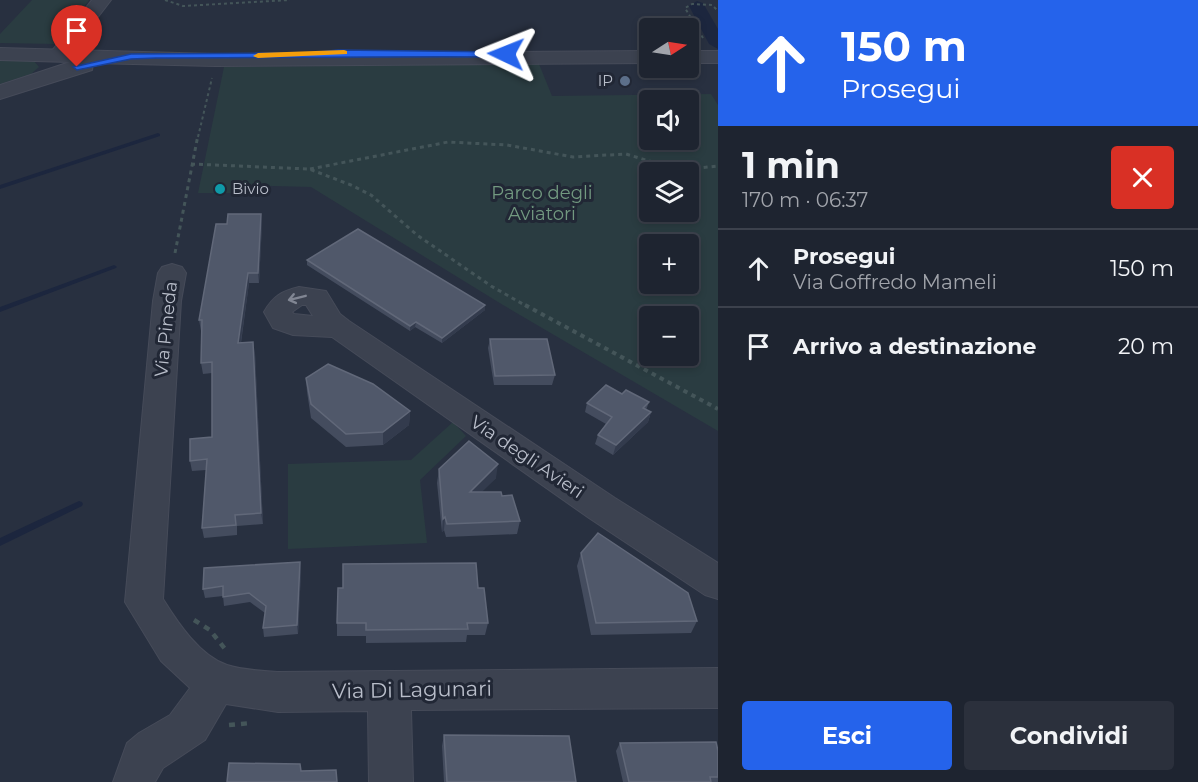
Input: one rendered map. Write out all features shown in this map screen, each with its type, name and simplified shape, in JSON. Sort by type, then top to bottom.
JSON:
[{"type":"street","points":[[35,82],[102,0]]},
{"type":"street","points":[[59,55],[338,52],[578,57]]},
{"type":"street","points":[[0,92],[77,67],[118,58],[309,56],[338,52]]},
{"type":"street","points":[[0,53],[215,60],[639,57]]},
{"type":"street","points":[[699,57],[716,57]]},
{"type":"street","points":[[35,82],[215,60]]},
{"type":"street","name":"Via Pineda","points":[[144,602],[167,301],[172,273]]},
{"type":"street","name":"Via degli Avieri","points":[[339,328],[602,508],[718,583]]},
{"type":"street","name":"Via Di Lagunari","points":[[144,602],[161,632],[183,657],[222,666],[239,689],[278,692],[718,688]]},
{"type":"street","points":[[134,780],[143,755],[184,730],[197,718],[222,666]]},
{"type":"street","points":[[389,691],[391,782]]},
{"type":"path","points":[[165,0],[183,6],[290,0]]},
{"type":"path","points":[[716,57],[685,8],[688,4],[712,5],[718,11]]},
{"type":"path","name":"Via Pineda","points":[[172,273],[191,164],[215,60]]},
{"type":"path","points":[[191,164],[309,169],[447,142],[507,145],[551,155],[573,157],[626,154],[679,170],[718,166]]},
{"type":"path","points":[[309,169],[371,195],[417,235],[491,286],[599,347],[718,409]]},
{"type":"path","points":[[190,619],[210,630],[222,666]]},
{"type":"green space","points":[[32,0],[89,0],[56,44],[0,43],[0,34]]},
{"type":"green space","points":[[0,59],[34,61],[39,67],[31,74],[0,84]]},
{"type":"green space","name":"Parco degli Aviatori","points":[[539,64],[552,96],[639,95],[639,150],[699,150],[699,94],[711,94],[718,105],[718,431],[503,305],[311,187],[233,185],[232,193],[198,193],[224,67]]},
{"type":"green space","points":[[453,422],[466,436],[420,480],[427,543],[288,549],[288,464],[411,460]]},
{"type":"building","points":[[228,214],[261,214],[258,273],[248,273],[238,343],[253,342],[261,513],[235,515],[236,525],[202,528],[207,459],[190,461],[190,439],[212,437],[212,362],[201,363],[202,320],[199,320],[216,224],[227,224]]},
{"type":"building","points":[[358,229],[485,305],[442,338],[416,322],[410,326],[307,260]]},
{"type":"building","points":[[490,339],[547,339],[555,375],[495,376]]},
{"type":"building","points":[[328,364],[373,384],[410,411],[383,432],[346,434],[311,404],[306,378]]},
{"type":"building","points":[[606,385],[622,394],[626,390],[649,402],[643,408],[651,412],[616,445],[598,435],[612,417],[587,403]]},
{"type":"building","points":[[469,441],[498,464],[470,492],[501,492],[502,496],[512,495],[520,521],[447,524],[445,517],[443,519],[439,469]]},
{"type":"building","points":[[598,533],[688,593],[697,621],[596,623],[581,553]]},
{"type":"building","points":[[300,562],[297,625],[263,628],[266,606],[249,593],[223,597],[223,586],[203,589],[204,568]]},
{"type":"building","points":[[476,563],[478,588],[484,588],[488,623],[467,623],[468,629],[366,630],[366,623],[337,623],[338,588],[343,588],[343,564]]},
{"type":"building","points":[[444,735],[569,736],[576,782],[447,782]]},
{"type":"building","points":[[716,742],[718,777],[710,777],[711,782],[629,782],[620,743]]},
{"type":"building","points":[[229,763],[300,764],[301,771],[336,770],[337,782],[227,782]]},
{"type":"waterway","points":[[697,6],[718,44]]},
{"type":"waterway","points":[[0,187],[158,135]]},
{"type":"waterway","points":[[0,310],[114,267]]},
{"type":"waterway","points":[[0,542],[79,504]]},
{"type":"slow traffic","points":[[258,56],[309,56],[344,52]]},
{"type":"place","name":"IP","points":[[625,81]]},
{"type":"place","name":"Bivio","points":[[220,189]]},
{"type":"route","points":[[77,67],[131,56],[309,56],[338,52],[506,54]]}]
